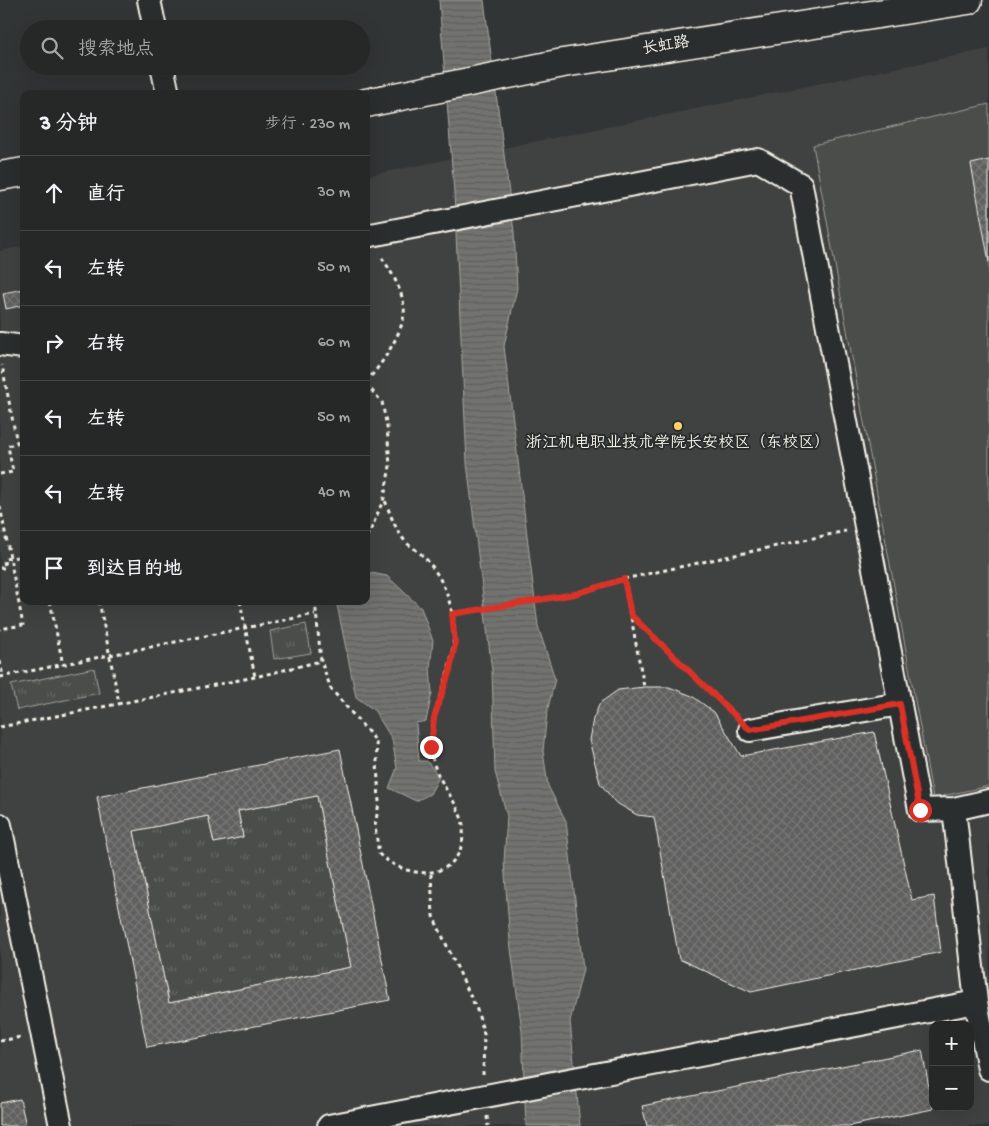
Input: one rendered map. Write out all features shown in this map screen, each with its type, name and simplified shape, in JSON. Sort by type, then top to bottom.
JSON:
[{"type":"main road","name":"长虹路","points":[[370,102],[563,63],[968,0]]},
{"type":"main road","points":[[0,176],[20,173]]},
{"type":"street","points":[[149,0],[153,20]]},
{"type":"street","points":[[164,75],[167,90]]},
{"type":"street","points":[[370,235],[758,160],[801,186],[920,810],[954,808],[989,801]]},
{"type":"street","points":[[1,354],[20,348]]},
{"type":"street","points":[[750,730],[900,704]]},
{"type":"street","points":[[954,808],[976,1002],[989,1069]]},
{"type":"street","points":[[0,825],[61,1126]]},
{"type":"street","points":[[329,1126],[976,1002]]},
{"type":"path","points":[[370,241],[391,270],[405,308],[399,330],[389,351],[370,377]]},
{"type":"path","points":[[0,474],[12,472],[8,446],[17,443],[1,354]]},
{"type":"path","points":[[370,388],[382,402],[388,427],[390,466],[384,498],[370,532]]},
{"type":"path","points":[[316,605],[321,661],[331,690],[376,741],[379,804],[375,826],[379,854],[392,866],[413,873],[431,874],[454,861],[462,844],[463,824],[436,769],[431,747],[434,718],[450,670],[455,644],[453,613],[445,587],[426,560],[407,545],[399,534],[384,498]]},
{"type":"path","points":[[0,506],[23,625],[0,629]]},
{"type":"path","points":[[453,613],[575,594],[624,579],[866,526]]},
{"type":"path","points":[[0,568],[5,568],[4,559],[20,557]]},
{"type":"path","points":[[624,579],[644,687]]},
{"type":"path","points":[[51,605],[63,665]]},
{"type":"path","points":[[99,605],[119,704]]},
{"type":"path","points":[[241,605],[255,677]]},
{"type":"path","points":[[0,661],[2,677],[316,614]]},
{"type":"path","points":[[631,615],[750,730]]},
{"type":"path","points":[[0,727],[255,677],[321,661]]},
{"type":"path","points":[[431,874],[433,916],[460,970],[477,1010],[484,1034],[484,1096],[488,1126]]},
{"type":"shaded area","points":[[439,0],[484,0],[514,232],[517,288],[504,346],[538,626],[555,679],[547,712],[543,751],[548,786],[566,821],[583,969],[570,1021],[580,1126],[526,1126],[522,1031],[510,941],[504,862],[507,816],[495,772],[492,671],[467,463],[454,192]]},
{"type":"shaded area","name":"浙江机电职业技术学院长安校区（东校区）","points":[[989,49],[989,1126],[0,1126],[0,251],[20,247],[20,605],[370,605],[370,175]]},
{"type":"shaded area","points":[[370,573],[387,576],[421,608],[433,641],[430,668],[432,693],[426,721],[416,723],[419,761],[427,761],[439,777],[430,794],[416,801],[389,788],[397,768],[392,739],[374,710],[356,697],[337,605],[370,605]]},
{"type":"green space","points":[[989,104],[989,786],[933,798],[813,145]]},
{"type":"green space","points":[[306,624],[311,653],[274,659],[270,631]]},
{"type":"green space","points":[[94,668],[99,693],[17,710],[11,685]]},
{"type":"green space","points":[[317,796],[351,967],[169,1003],[134,831],[208,816],[214,843],[243,837],[238,811]]},
{"type":"building","points":[[989,160],[989,262],[971,164]]},
{"type":"building","points":[[20,290],[20,306],[6,309],[3,293]]},
{"type":"building","points":[[669,687],[692,696],[714,712],[741,756],[874,732],[912,900],[934,896],[941,952],[751,992],[679,959],[654,817],[637,815],[615,802],[600,783],[589,740],[593,719],[600,703],[618,690]]},
{"type":"building","points":[[340,749],[390,1000],[147,1047],[97,797]],"holes":[[[317,796],[351,967],[169,1003],[134,831],[208,816],[214,843],[243,837],[238,811]]]},
{"type":"building","points":[[922,1050],[929,1088],[929,1110],[849,1126],[647,1126],[642,1106]]},
{"type":"building","points":[[20,1099],[26,1126],[0,1126],[0,1103]]},
{"type":"place","name":"浙江机电职业技术学院长安校区（东校区）","points":[[678,426]]},
{"type":"route","points":[[431,747],[434,718],[441,692],[450,670],[455,644],[452,614],[575,594],[624,579],[631,615],[750,730],[900,704],[920,810]]}]
